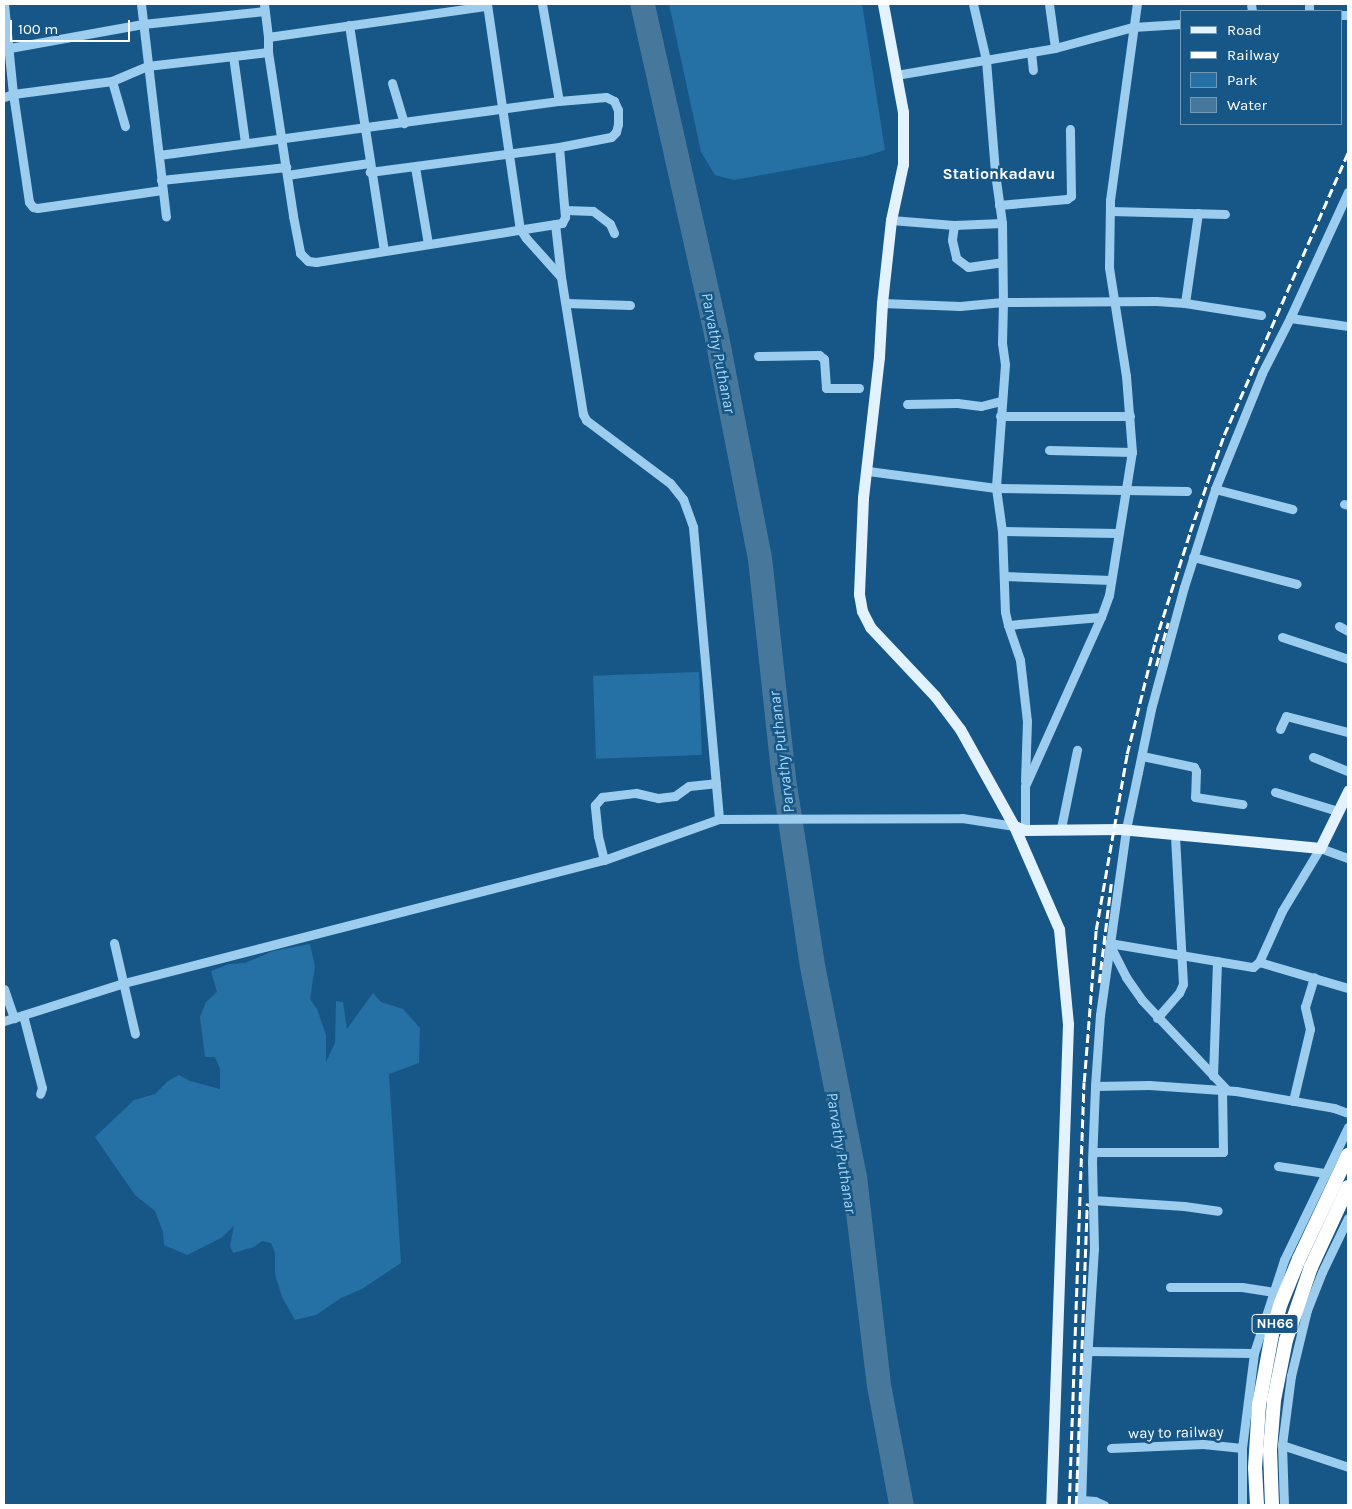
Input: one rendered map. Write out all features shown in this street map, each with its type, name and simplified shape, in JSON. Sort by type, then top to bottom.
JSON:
[{"type":"highway","name":"NH66","points":[[1257,1505],[1256,1468],[1259,1405],[1272,1334],[1281,1303],[1299,1258],[1348,1156]]},
{"type":"highway","name":"NH66","points":[[1272,1505],[1270,1450],[1274,1400],[1284,1348],[1296,1304],[1311,1266],[1348,1187]]},
{"type":"main road","points":[[883,4],[903,112],[903,164],[890,220],[868,471],[863,498],[858,581],[862,611],[870,627],[935,696],[960,729],[1020,828],[1059,929],[1068,1024],[1051,1505]]},
{"type":"main road","points":[[1020,828],[1126,829],[1320,848],[1348,791]]},
{"type":"street","points":[[4,4],[8,96],[34,207],[162,190]]},
{"type":"street","points":[[140,4],[166,218]]},
{"type":"street","points":[[542,4],[559,101]]},
{"type":"street","points":[[4,1021],[124,983],[604,860],[719,820],[962,818],[1020,828],[1025,786],[1026,721],[1020,660],[1008,625],[1002,531],[996,488],[1005,364],[1002,343],[1002,223],[986,60],[973,4]]},
{"type":"street","points":[[1050,4],[1055,48]]},
{"type":"street","points":[[1025,786],[1101,617],[1111,580],[1117,534],[1132,452],[1130,416],[1109,267],[1110,211],[1136,4]]},
{"type":"street","points":[[268,37],[349,26],[436,8],[487,5],[520,229],[561,277]]},
{"type":"street","points":[[7,49],[142,24],[264,7],[268,52],[300,252],[303,258],[316,262],[555,224],[564,220],[565,210],[558,147]]},
{"type":"street","points":[[896,75],[1055,48],[1133,27],[1180,24]]},
{"type":"street","points":[[349,26],[384,250]]},
{"type":"street","points":[[8,96],[112,81],[147,66],[268,52]]},
{"type":"street","points":[[1030,52],[1033,70]]},
{"type":"street","points":[[233,56],[245,143]]},
{"type":"street","points":[[112,81],[125,126]]},
{"type":"street","points":[[392,83],[404,123]]},
{"type":"street","points":[[159,155],[365,129],[559,101],[610,98],[618,110],[616,132],[611,137],[558,147],[415,167],[287,171],[161,180]]},
{"type":"street","points":[[999,205],[1071,196],[1070,129]]},
{"type":"street","points":[[415,167],[428,244]]},
{"type":"street","points":[[1104,1505],[1095,1501],[1081,1502],[1094,1249],[1093,1152],[1095,1086],[1109,943],[1126,829],[1152,709],[1193,557],[1215,489],[1262,373],[1290,318],[1348,192]]},
{"type":"street","points":[[565,210],[593,211],[610,224],[614,233]]},
{"type":"street","points":[[1110,211],[1225,214]]},
{"type":"street","points":[[1185,303],[1198,213]]},
{"type":"street","points":[[890,220],[954,225],[1002,223]]},
{"type":"street","points":[[555,224],[561,277],[583,414],[586,420],[670,483],[684,498],[693,528],[719,820]]},
{"type":"street","points":[[954,225],[952,240],[956,258],[968,266],[1002,262]]},
{"type":"street","points":[[882,303],[960,306],[1003,302],[1114,300],[1185,303],[1261,315]]},
{"type":"street","points":[[566,303],[630,305]]},
{"type":"street","points":[[1290,318],[1348,326]]},
{"type":"street","points":[[758,356],[819,356],[824,359],[826,388],[859,388]]},
{"type":"street","points":[[907,404],[957,403],[981,406],[1001,401]]},
{"type":"street","points":[[1000,416],[1130,416]]},
{"type":"street","points":[[1049,450],[1132,452]]},
{"type":"street","points":[[868,471],[996,488],[1187,491]]},
{"type":"street","points":[[1215,489],[1292,509]]},
{"type":"street","points":[[1002,531],[1117,534]]},
{"type":"street","points":[[1193,557],[1297,584]]},
{"type":"street","points":[[1004,576],[1111,580]]},
{"type":"street","points":[[1008,625],[1101,617]]},
{"type":"street","points":[[1339,626],[1348,631]]},
{"type":"street","points":[[1282,637],[1348,659]]},
{"type":"street","points":[[1280,729],[1286,716],[1348,732]]},
{"type":"street","points":[[1062,828],[1077,750]]},
{"type":"street","points":[[1142,756],[1194,767],[1196,772],[1195,797],[1242,804]]},
{"type":"street","points":[[1313,757],[1348,770]]},
{"type":"street","points":[[604,860],[598,836],[595,805],[602,798],[636,793],[658,798],[675,796],[689,786],[716,783]]},
{"type":"street","points":[[1275,792],[1338,811]]},
{"type":"street","points":[[1157,1018],[1181,988],[1182,955],[1175,834]]},
{"type":"street","points":[[1109,943],[1249,967],[1259,962],[1282,911],[1320,848],[1348,858]]},
{"type":"street","points":[[114,943],[134,1034]]},
{"type":"street","points":[[1093,1152],[1222,1152],[1225,1090],[1157,1018],[1126,977],[1109,943]]},
{"type":"street","points":[[1213,1076],[1217,961]]},
{"type":"street","points":[[1259,962],[1348,988]]},
{"type":"street","points":[[1293,1101],[1310,1029],[1305,1007],[1314,977]]},
{"type":"street","points":[[4,989],[18,1016],[42,1088],[40,1094]]},
{"type":"street","points":[[1095,1086],[1149,1085],[1225,1090],[1334,1108],[1348,1114]]},
{"type":"street","points":[[1242,1505],[1242,1448],[1254,1353],[1273,1292],[1298,1227],[1348,1127]]},
{"type":"street","points":[[1278,1166],[1325,1173]]},
{"type":"street","points":[[1093,1200],[1184,1206],[1218,1211]]},
{"type":"street","points":[[1284,1505],[1282,1445],[1291,1376],[1308,1310],[1322,1272],[1348,1218]]},
{"type":"street","points":[[1170,1287],[1242,1287],[1273,1292]]},
{"type":"street","points":[[1088,1352],[1254,1353]]},
{"type":"street","name":"way to railway","points":[[1111,1448],[1203,1444],[1242,1448]]},
{"type":"street","points":[[1282,1445],[1348,1467]]},
{"type":"green space","points":[[669,4],[862,4],[885,150],[866,156],[734,180],[715,175],[701,152]]},
{"type":"green space","points":[[699,672],[702,755],[596,759],[593,676]]},
{"type":"green space","points":[[310,944],[315,967],[310,999],[317,1009],[326,1035],[326,1062],[335,1043],[336,1001],[343,1002],[347,1029],[373,993],[381,1002],[403,1009],[420,1028],[419,1063],[389,1074],[401,1263],[362,1289],[341,1298],[316,1315],[295,1320],[282,1297],[275,1274],[275,1253],[271,1243],[262,1241],[254,1247],[233,1253],[230,1246],[234,1226],[221,1238],[187,1255],[164,1245],[163,1232],[155,1211],[135,1195],[95,1137],[134,1100],[155,1094],[168,1081],[179,1075],[190,1081],[220,1089],[220,1069],[215,1057],[205,1057],[200,1017],[206,1002],[217,992],[211,971],[229,964],[245,963],[273,951]]},
{"type":"water","name":"Parvathy Puthanar","points":[[630,4],[655,4],[727,325],[772,557],[796,778],[825,964],[867,1176],[891,1384],[914,1505],[889,1505],[867,1387],[842,1180],[800,968],[772,781],[748,560],[703,330]]},
{"type":"railway","points":[[1069,1505],[1084,1082],[1096,930],[1127,754],[1155,642],[1190,532],[1224,435],[1348,152]]},
{"type":"railway","points":[[1156,666],[1168,623]]},
{"type":"railway","points":[[1099,983],[1111,884]]},
{"type":"railway","points":[[1076,1505],[1087,1203]]},
{"type":"district","name":"Stationkadavu","points":[[999,174]]}]
